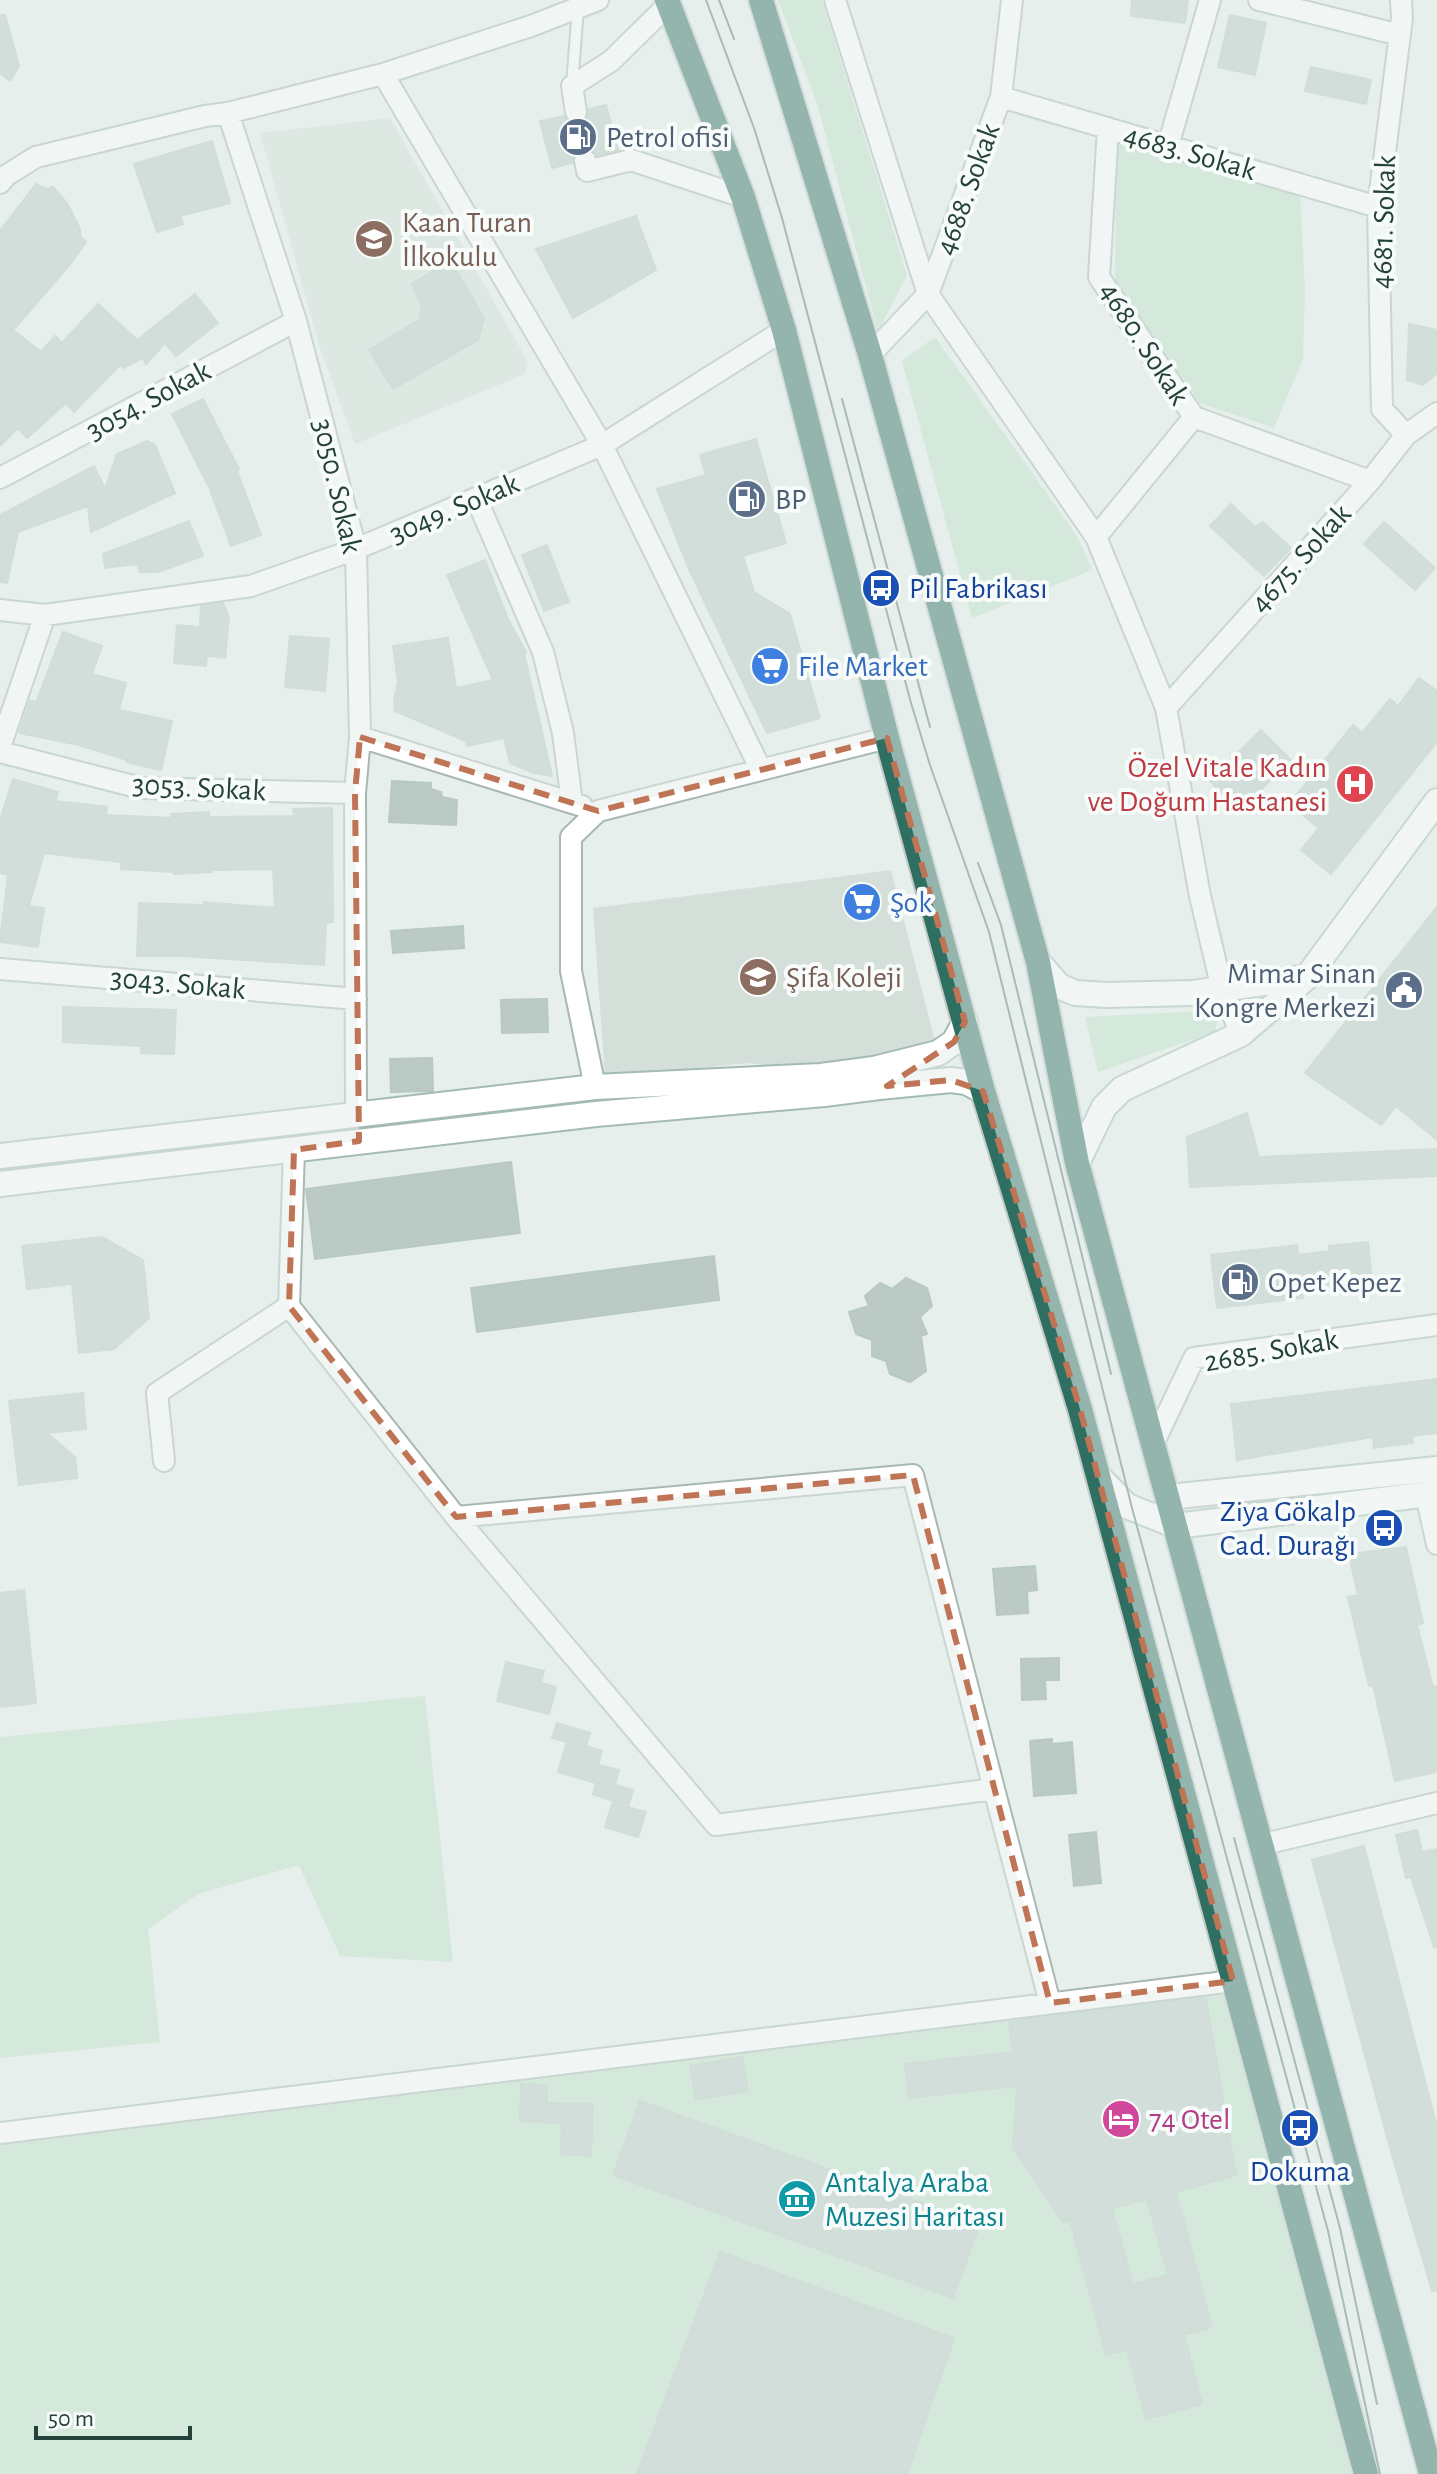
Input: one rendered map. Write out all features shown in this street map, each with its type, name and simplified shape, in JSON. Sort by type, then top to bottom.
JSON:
[{"type":"highway","points":[[668,2],[743,197],[784,330],[887,738],[983,1091],[1098,1476],[1366,2474]]},
{"type":"highway","points":[[762,6],[870,355],[1038,962],[1077,1163],[1430,2471]]},
{"type":"street","points":[[0,183],[36,157],[383,74],[531,26],[598,0]]},
{"type":"street","points":[[835,0],[928,294],[1096,537],[1166,708],[1200,896],[1222,989],[1241,1034]]},
{"type":"street","name":"4688. Sokak","points":[[870,355],[928,294],[1001,97],[1012,0]]},
{"type":"street","points":[[1168,146],[1210,0]]},
{"type":"street","points":[[1259,0],[1400,35]]},
{"type":"street","name":"4681. Sokak","points":[[1401,0],[1400,35],[1378,207],[1382,409],[1406,435]]},
{"type":"street","points":[[576,112],[572,86],[611,61],[668,2]]},
{"type":"street","points":[[383,74],[602,445],[761,770]]},
{"type":"street","name":"4683. Sokak","points":[[1001,97],[1378,207]]},
{"type":"street","name":"3050. Sokak","points":[[228,113],[296,321],[356,549],[360,737],[355,793],[356,1114]]},
{"type":"street","name":"4680. Sokak","points":[[1108,128],[1099,277],[1194,417],[1370,481]]},
{"type":"street","points":[[585,160],[587,171],[631,160],[743,197]]},
{"type":"street","name":"3054. Sokak","points":[[0,478],[296,321]]},
{"type":"street","name":"3049. Sokak","points":[[0,610],[45,615],[251,586],[356,549],[602,445],[784,330]]},
{"type":"street","name":"4675. Sokak","points":[[1166,708],[1370,481],[1406,435],[1437,413]]},
{"type":"street","points":[[1096,537],[1194,417]]},
{"type":"street","points":[[476,498],[543,652],[563,733],[572,803]]},
{"type":"street","points":[[0,749],[45,615]]},
{"type":"street","points":[[360,737],[598,811]]},
{"type":"street","points":[[595,1087],[571,971],[571,837],[598,811],[887,738]]},
{"type":"street","name":"3053. Sokak","points":[[0,749],[141,788],[355,793]]},
{"type":"street","points":[[1077,1163],[1104,1107],[1122,1089],[1241,1034],[1307,977],[1437,801]]},
{"type":"street","points":[[1038,962],[1059,986],[1075,993],[1193,993],[1307,977]]},
{"type":"street","name":"3043. Sokak","points":[[0,969],[356,999]]},
{"type":"street","points":[[0,1184],[596,1114],[824,1094],[877,1078],[938,1053],[954,1042],[965,1022]]},
{"type":"street","points":[[0,1156],[595,1087],[821,1076],[951,1080],[966,1082],[983,1091]]},
{"type":"street","points":[[356,1114],[359,1141]]},
{"type":"street","points":[[294,1150],[289,1306],[456,1517],[716,1825],[994,1789]]},
{"type":"street","points":[[164,1461],[157,1393],[289,1306]]},
{"type":"street","name":"2685. Sokak","points":[[1154,1442],[1194,1358],[1437,1325]]},
{"type":"street","points":[[1169,1497],[1437,1469]]},
{"type":"street","points":[[456,1517],[913,1475],[1050,2003]]},
{"type":"street","points":[[1098,1476],[1127,1506],[1177,1526],[1431,1494],[1437,1544]]},
{"type":"street","points":[[1260,1845],[1437,1803]]},
{"type":"street","points":[[0,2133],[1233,1981]]},
{"type":"lane","points":[[572,86],[578,8]]},
{"type":"highlighted area","points":[[360,737],[598,811],[887,738],[965,1022],[954,1042],[887,1086],[951,1080],[983,1091],[1080,1409],[1233,1981],[1050,2003],[913,1475],[456,1517],[289,1306],[294,1150],[359,1141],[355,793]]},
{"type":"shaded area","name":"Kaan Turan İlkokulu","points":[[390,118],[528,362],[525,374],[355,444],[319,345],[260,133]]},
{"type":"shaded area","name":"Şifa Koleji","points":[[891,870],[936,1045],[801,1070],[749,1063],[605,1077],[593,908]]},
{"type":"green space","points":[[778,0],[822,0],[907,275],[878,332],[817,103]]},
{"type":"green space","points":[[1124,138],[1300,195],[1305,292],[1303,359],[1274,428],[1200,403],[1115,281],[1116,151]]},
{"type":"green space","points":[[935,337],[1077,536],[1092,570],[972,618],[902,361]]},
{"type":"green space","points":[[1213,1013],[1218,1018],[1215,1032],[1098,1072],[1085,1017]]},
{"type":"green space","points":[[425,1696],[453,1962],[340,1956],[299,1865],[198,1894],[148,1929],[160,2042],[0,2058],[0,1737]]},
{"type":"green space","points":[[1233,1981],[1363,2474],[0,2474],[0,2133]]},
{"type":"building","points":[[1132,0],[1188,0],[1185,23],[1131,16]]},
{"type":"building","points":[[5,15],[19,66],[10,81],[0,73],[0,16]]},
{"type":"building","points":[[1230,15],[1266,23],[1255,75],[1218,67]]},
{"type":"building","points":[[1311,67],[1371,80],[1366,104],[1305,91]]},
{"type":"building","points":[[606,105],[618,150],[597,155],[590,148],[582,147],[573,155],[572,163],[552,168],[540,121],[564,116],[571,124],[579,125],[588,117],[589,109]]},
{"type":"building","points":[[212,141],[230,203],[180,216],[183,224],[157,232],[134,164]]},
{"type":"building","points":[[36,184],[46,189],[53,187],[67,203],[80,229],[80,236],[86,242],[13,330],[41,352],[55,336],[62,343],[98,304],[137,340],[195,294],[218,323],[176,356],[165,343],[146,364],[143,358],[123,368],[120,365],[74,412],[66,403],[27,438],[18,428],[0,446],[0,231]]},
{"type":"building","points":[[636,216],[656,270],[573,318],[536,249]]},
{"type":"building","points":[[450,260],[484,318],[478,340],[393,389],[369,350],[419,320],[422,307],[412,284]]},
{"type":"building","points":[[1409,324],[1437,330],[1437,373],[1423,385],[1407,380]]},
{"type":"building","points":[[203,399],[239,469],[237,471],[261,535],[231,546],[209,487],[172,414]]},
{"type":"building","points":[[756,439],[786,543],[743,556],[754,592],[790,614],[820,718],[767,733],[688,567],[657,489],[706,475],[700,455]]},
{"type":"building","points":[[147,441],[155,445],[175,493],[91,532],[88,506],[18,532],[7,583],[0,582],[0,515],[94,466],[105,489],[117,454]]},
{"type":"building","points":[[1231,504],[1255,527],[1263,522],[1291,548],[1264,576],[1210,526]]},
{"type":"building","points":[[189,521],[203,556],[158,572],[140,572],[137,564],[105,568],[103,554]]},
{"type":"building","points":[[1384,522],[1435,568],[1415,590],[1364,544]]},
{"type":"building","points":[[547,545],[569,602],[544,611],[522,555]]},
{"type":"building","points":[[485,560],[509,621],[526,652],[552,776],[534,773],[510,763],[504,738],[467,746],[466,741],[395,711],[398,682],[393,646],[448,638],[456,688],[493,680],[447,575]]},
{"type":"building","points":[[223,603],[229,617],[225,658],[207,656],[206,666],[174,663],[177,625],[200,627],[201,606]]},
{"type":"building","points":[[63,632],[102,646],[92,674],[126,683],[119,710],[172,721],[161,770],[126,762],[79,745],[19,733],[30,701],[36,702]]},
{"type":"building","points":[[290,636],[329,639],[325,691],[285,687]]},
{"type":"building","name":"Özel Vitale Kadın ve Doğum Hastanesi","points":[[1419,678],[1437,691],[1437,742],[1331,874],[1301,850],[1319,828],[1289,804],[1353,725],[1362,733],[1390,699],[1398,706]]},
{"type":"building","points":[[1261,730],[1291,760],[1240,811],[1210,781]]},
{"type":"building","points":[[13,779],[58,792],[55,801],[107,807],[106,815],[171,818],[171,814],[209,812],[209,817],[294,816],[293,809],[332,808],[333,922],[326,923],[324,965],[137,956],[139,903],[204,905],[204,902],[275,908],[273,869],[174,874],[121,869],[121,862],[44,853],[29,906],[44,908],[38,947],[0,942],[8,875],[0,873],[0,820]]},
{"type":"building","points":[[392,781],[431,783],[431,789],[441,792],[442,797],[457,800],[456,825],[389,822]]},
{"type":"building","name":"Mimar Sinan Kongre Merkezi","points":[[1437,907],[1437,1140],[1396,1106],[1381,1125],[1305,1073]]},
{"type":"building","points":[[463,926],[464,948],[393,953],[391,931]]},
{"type":"building","points":[[547,999],[548,1032],[502,1033],[501,1000]]},
{"type":"building","points":[[63,1007],[176,1010],[174,1054],[141,1053],[142,1046],[63,1042]]},
{"type":"building","points":[[432,1058],[433,1091],[391,1092],[390,1059]]},
{"type":"building","name":"Mimar Sinan Kongre Merkezi","points":[[1247,1113],[1259,1157],[1437,1149],[1437,1176],[1190,1187],[1187,1137]]},
{"type":"building","points":[[511,1162],[520,1233],[315,1259],[306,1189]]},
{"type":"building","points":[[102,1237],[143,1260],[149,1318],[114,1349],[79,1353],[72,1284],[27,1289],[22,1246]]},
{"type":"building","points":[[1368,1242],[1373,1290],[1335,1294],[1334,1289],[1302,1293],[1303,1298],[1217,1308],[1211,1255],[1297,1245],[1298,1255],[1330,1251],[1329,1246]]},
{"type":"building","points":[[714,1256],[719,1300],[477,1332],[471,1288]]},
{"type":"building","points":[[906,1278],[927,1288],[932,1306],[920,1317],[927,1334],[921,1336],[926,1371],[910,1382],[890,1374],[886,1361],[872,1356],[872,1340],[856,1334],[849,1312],[869,1306],[865,1296],[880,1283],[892,1289]]},
{"type":"building","points":[[1437,1379],[1437,1433],[1412,1436],[1413,1443],[1374,1448],[1373,1437],[1237,1460],[1231,1404]]},
{"type":"building","points":[[83,1393],[86,1429],[47,1433],[75,1457],[77,1478],[19,1485],[9,1401]]},
{"type":"building","points":[[1406,1547],[1423,1623],[1417,1625],[1433,1687],[1437,1686],[1437,1772],[1395,1781],[1373,1685],[1369,1686],[1348,1597],[1358,1595],[1349,1554]]},
{"type":"building","points":[[1035,1566],[1037,1590],[1027,1591],[1028,1613],[997,1615],[993,1569]]},
{"type":"building","points":[[24,1590],[36,1703],[0,1707],[0,1593]]},
{"type":"building","points":[[1059,1658],[1059,1680],[1045,1680],[1046,1699],[1022,1700],[1021,1659]]},
{"type":"building","points":[[506,1662],[544,1671],[541,1683],[556,1687],[549,1714],[497,1701]]},
{"type":"building","points":[[557,1723],[590,1733],[586,1746],[602,1751],[598,1765],[619,1770],[615,1785],[633,1790],[628,1807],[646,1812],[638,1837],[605,1827],[613,1801],[593,1794],[596,1783],[558,1772],[567,1742],[552,1738]]},
{"type":"building","points":[[1052,1739],[1052,1744],[1072,1742],[1076,1793],[1034,1796],[1030,1741]]},
{"type":"building","points":[[1417,1830],[1422,1852],[1437,1849],[1437,1947],[1434,1947],[1411,1877],[1406,1878],[1396,1835]]},
{"type":"building","points":[[1096,1832],[1101,1883],[1074,1886],[1069,1835]]},
{"type":"building","points":[[1364,1846],[1437,2127],[1437,2290],[1432,2291],[1312,1860]]},
{"type":"building","name":"74 Otel","points":[[1206,1997],[1236,2175],[1176,2192],[1212,2327],[1184,2335],[1202,2404],[1146,2419],[1127,2350],[1106,2355],[1070,2220],[1063,2222],[1013,2148],[1017,2086],[909,2098],[905,2064],[1013,2052],[1009,2022]],"holes":[[[1147,2199],[1168,2275],[1133,2284],[1112,2209]]]},
{"type":"building","points":[[742,2057],[748,2091],[696,2100],[690,2066]]},
{"type":"building","points":[[521,2084],[547,2085],[547,2103],[593,2104],[591,2156],[561,2154],[562,2123],[520,2121]]},
{"type":"building","name":"Antalya Araba Muzesi Haritası","points":[[640,2101],[980,2224],[953,2298],[613,2175]]},
{"type":"building","points":[[720,2252],[954,2338],[907,2474],[637,2474]]},
{"type":"tunnel","points":[[576,112],[585,160]]},
{"type":"tram line","points":[[706,0],[754,128],[782,218],[911,703],[989,932],[1132,1508],[1328,2231],[1380,2474]]},
{"type":"tram line","points":[[719,0],[734,39]]},
{"type":"tram line","points":[[842,399],[930,727]]},
{"type":"tram line","points":[[978,863],[1001,925],[1111,1374]]},
{"type":"tram line","points":[[1234,1838],[1340,2228],[1377,2404]]},
{"type":"place","name":"Petrol ofisi","points":[[578,137]]},
{"type":"place","name":"Kaan Turan İlkokulu","points":[[374,239]]},
{"type":"place","name":"BP","points":[[747,499]]},
{"type":"place","name":"Pil Fabrikası","points":[[881,588]]},
{"type":"place","name":"File Market","points":[[770,666]]},
{"type":"place","name":"Özel Vitale Kadın ve Doğum Hastanesi","points":[[1355,784]]},
{"type":"place","name":"Şok","points":[[862,902]]},
{"type":"place","name":"Şifa Koleji","points":[[758,977]]},
{"type":"place","name":"Mimar Sinan Kongre Merkezi","points":[[1404,990]]},
{"type":"place","name":"Opet Kepez","points":[[1240,1282]]},
{"type":"place","name":"Ziya Gökalp Cad. Durağı","points":[[1384,1528]]},
{"type":"place","name":"74 Otel","points":[[1121,2119]]},
{"type":"place","name":"Dokuma","points":[[1300,2128]]},
{"type":"place","name":"Antalya Araba Muzesi Haritası","points":[[797,2199]]}]
